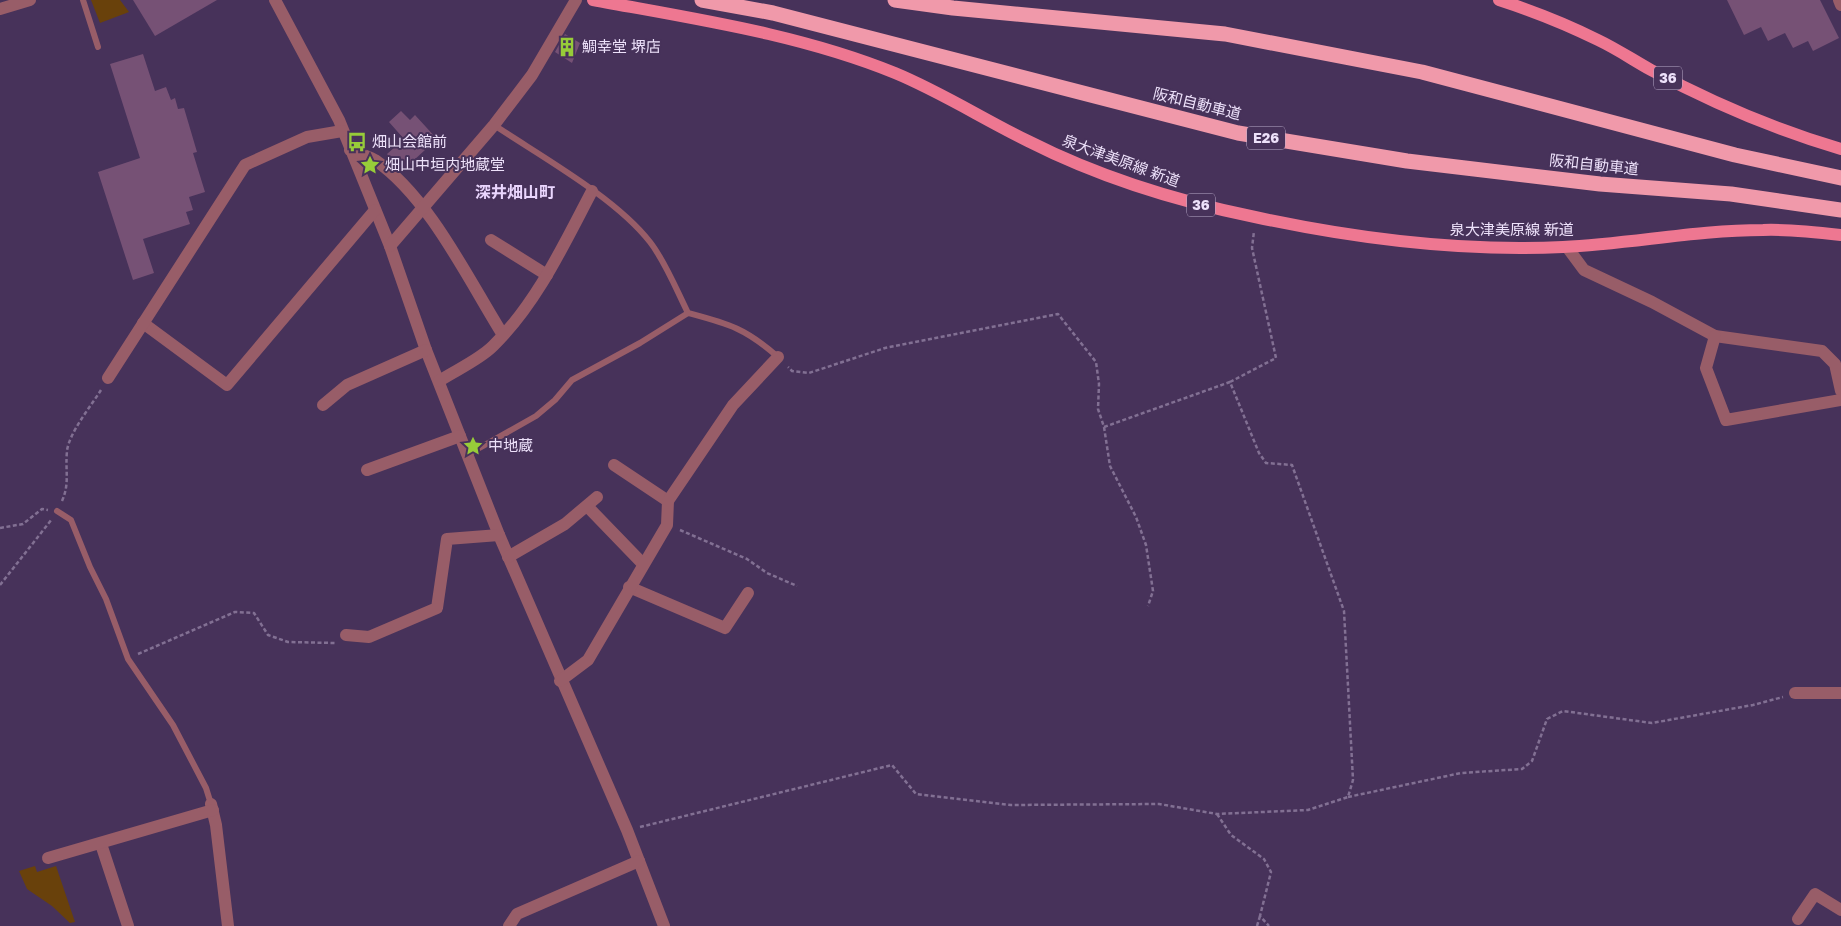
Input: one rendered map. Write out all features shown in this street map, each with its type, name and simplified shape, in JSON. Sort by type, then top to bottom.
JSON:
[{"type":"highway","name":"阪和自動車道","points":[[702,0],[793,18],[1238,133],[1407,161],[1600,184],[1731,194],[1841,210]]},
{"type":"highway","points":[[895,0],[953,8],[1226,34],[1422,72],[1734,154],[1841,178]]},
{"type":"main road","name":"泉大津美原線 新道","points":[[593,0],[783,36],[841,52],[899,74],[1028,142],[1080,165],[1147,190],[1256,218],[1384,241],[1498,250],[1567,247],[1764,230],[1841,235]]},
{"type":"main road","name":"36","points":[[1499,0],[1542,14],[1591,36],[1652,70],[1796,136],[1841,149]]},
{"type":"street","points":[[0,8],[30,0]]},
{"type":"street","points":[[275,0],[339,120],[390,246],[426,350],[499,535],[560,681],[626,830],[664,926]]},
{"type":"street","points":[[390,246],[494,125],[532,75],[576,0]]},
{"type":"street","points":[[1839,0],[1841,5]]},
{"type":"street","points":[[108,378],[245,165],[307,137],[342,131]]},
{"type":"street","points":[[350,150],[373,159],[396,177],[424,206],[503,335]]},
{"type":"street","points":[[439,382],[492,347],[503,335],[547,275],[592,191]]},
{"type":"street","points":[[143,323],[227,385],[375,210]]},
{"type":"street","points":[[491,240],[547,275]]},
{"type":"street","points":[[1567,247],[1584,270],[1652,302],[1715,336],[1822,351],[1835,364],[1841,391]]},
{"type":"street","points":[[1715,336],[1706,368],[1726,420],[1841,400]]},
{"type":"street","points":[[323,405],[347,386],[426,350]]},
{"type":"street","points":[[560,681],[588,660],[667,525],[668,501],[733,405],[778,356]]},
{"type":"street","points":[[367,470],[460,436]]},
{"type":"street","points":[[614,465],[668,501]]},
{"type":"street","points":[[508,557],[566,524],[592,502],[643,564]]},
{"type":"street","points":[[342,639],[369,637],[437,608],[448,539],[499,535]]},
{"type":"street","points":[[629,587],[725,628],[748,593]]},
{"type":"street","points":[[1794,694],[1841,693]]},
{"type":"street","points":[[48,858],[101,844],[212,807],[228,926]]},
{"type":"street","points":[[101,844],[128,926]]},
{"type":"street","points":[[508,926],[517,914],[639,861]]},
{"type":"street","points":[[1798,919],[1815,894],[1841,910]]},
{"type":"lane","points":[[83,0],[98,47]]},
{"type":"lane","points":[[494,125],[592,191],[633,222],[652,244],[688,313],[734,326],[758,339],[778,356]]},
{"type":"lane","points":[[467,455],[536,416],[555,400],[572,380],[640,343],[688,313]]},
{"type":"lane","points":[[58,510],[71,520],[90,567],[106,599],[128,659],[173,726],[206,788],[212,807]]},
{"type":"path","points":[[1104,427],[1230,382],[1276,358],[1252,248],[1256,218]]},
{"type":"path","points":[[778,356],[792,371],[809,374],[885,348],[1058,314],[1096,362],[1099,384],[1098,409],[1104,427],[1110,466],[1136,517],[1146,545],[1153,591],[1148,606]]},
{"type":"path","points":[[0,585],[39,538],[58,510],[68,489],[67,451],[70,440],[108,378]]},
{"type":"path","points":[[1230,382],[1259,454],[1266,463],[1292,465],[1344,612],[1353,780],[1348,797]]},
{"type":"path","points":[[0,528],[23,524],[42,509],[58,510]]},
{"type":"path","points":[[667,525],[747,559],[767,573],[797,586]]},
{"type":"path","points":[[128,659],[235,612],[254,613],[268,635],[288,642],[342,639]]},
{"type":"path","points":[[626,830],[892,765],[916,794],[1011,805],[1159,804],[1217,814],[1308,810],[1348,797],[1461,773],[1522,769],[1532,761],[1547,719],[1562,711],[1652,723],[1753,705],[1794,694]]},
{"type":"path","points":[[1217,814],[1231,835],[1264,859],[1271,872],[1257,926]]},
{"type":"path","points":[[1260,916],[1269,926]]},
{"type":"shaded area","points":[[91,0],[120,0],[129,12],[100,23]]},
{"type":"shaded area","points":[[35,866],[37,872],[56,866],[75,922],[70,923],[52,906],[27,889],[19,871]]},
{"type":"building","points":[[133,0],[217,0],[155,36]]},
{"type":"building","points":[[1727,0],[1820,0],[1839,38],[1813,51],[1808,41],[1793,48],[1785,33],[1768,41],[1761,27],[1744,35]]},
{"type":"building","name":"鯛幸堂 堺店","points":[[565,34],[580,43],[572,63],[555,52]]},
{"type":"building","points":[[143,54],[155,91],[166,87],[171,100],[175,98],[178,109],[184,108],[197,152],[193,153],[205,192],[189,197],[193,210],[186,212],[190,224],[143,239],[154,273],[133,280],[98,172],[140,158],[110,64]]},
{"type":"building","points":[[401,111],[410,120],[415,115],[437,139],[402,171],[387,154],[404,139],[389,122]]},
{"type":"place","name":"鯛幸堂 堺店","points":[[567,47]]},
{"type":"place","name":"畑山会館前","points":[[357,142]]},
{"type":"place","name":"畑山中垣内地蔵堂","points":[[370,165]]},
{"type":"place","name":"中地蔵","points":[[473,446]]},
{"type":"district","name":"深井畑山町","points":[[515,192]]}]
